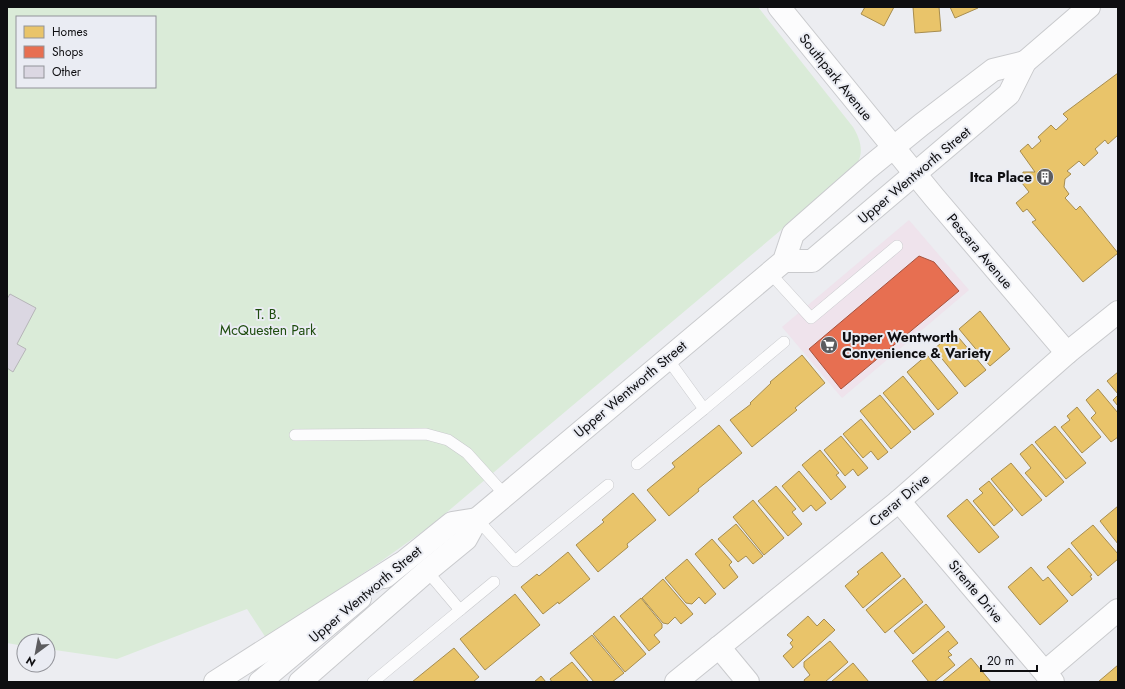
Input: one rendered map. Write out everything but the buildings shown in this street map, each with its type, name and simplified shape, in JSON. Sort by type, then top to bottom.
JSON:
[{"type":"main road","name":"Southpark Avenue","points":[[779,7],[894,148]]},
{"type":"main road","name":"Upper Wentworth Street","points":[[777,267],[812,261],[1009,94],[1025,62],[1089,7]]},
{"type":"main road","name":"Upper Wentworth Street","points":[[300,682],[466,539],[476,519],[777,267],[793,234],[867,169],[920,125],[993,70],[1025,62]]},
{"type":"main road","name":"Pescara Avenue","points":[[894,148],[987,260],[1068,353]]},
{"type":"main road","name":"Crerar Drive","points":[[676,682],[900,501],[1068,353],[1118,312]]},
{"type":"main road","name":"Sirente Drive","points":[[900,501],[1049,677]]},
{"type":"main road","name":"Upper Wentworth Street","points":[[260,682],[400,564],[452,523],[476,519]]},
{"type":"main road","points":[[215,682],[400,564]]},
{"type":"main road","points":[[1049,677],[1118,610]]},
{"type":"main road","points":[[719,647],[748,682]]},
{"type":"lane","points":[[777,267],[811,318],[897,246]]},
{"type":"lane","points":[[637,464],[784,342]]},
{"type":"lane","points":[[667,358],[704,409]]},
{"type":"lane","points":[[295,436],[426,434],[448,440],[468,453],[505,495]]},
{"type":"lane","points":[[476,519],[515,562],[608,485]]},
{"type":"lane","points":[[428,571],[460,610]]},
{"type":"lane","points":[[373,682],[494,582]]},
{"type":"shaded area","points":[[909,220],[969,290],[842,398],[782,327]]},
{"type":"green space","name":"T. B. McQuesten Park","points":[[7,7],[758,7],[853,127],[859,139],[861,151],[855,167],[432,525],[380,562],[266,638],[247,609],[117,659],[56,650],[56,633],[16,633],[16,645],[7,643]]},
{"type":"place","name":"Itca Place","points":[[1045,177]]},
{"type":"place","name":"Upper Wentworth Convenience & Variety","points":[[829,345]]}]
